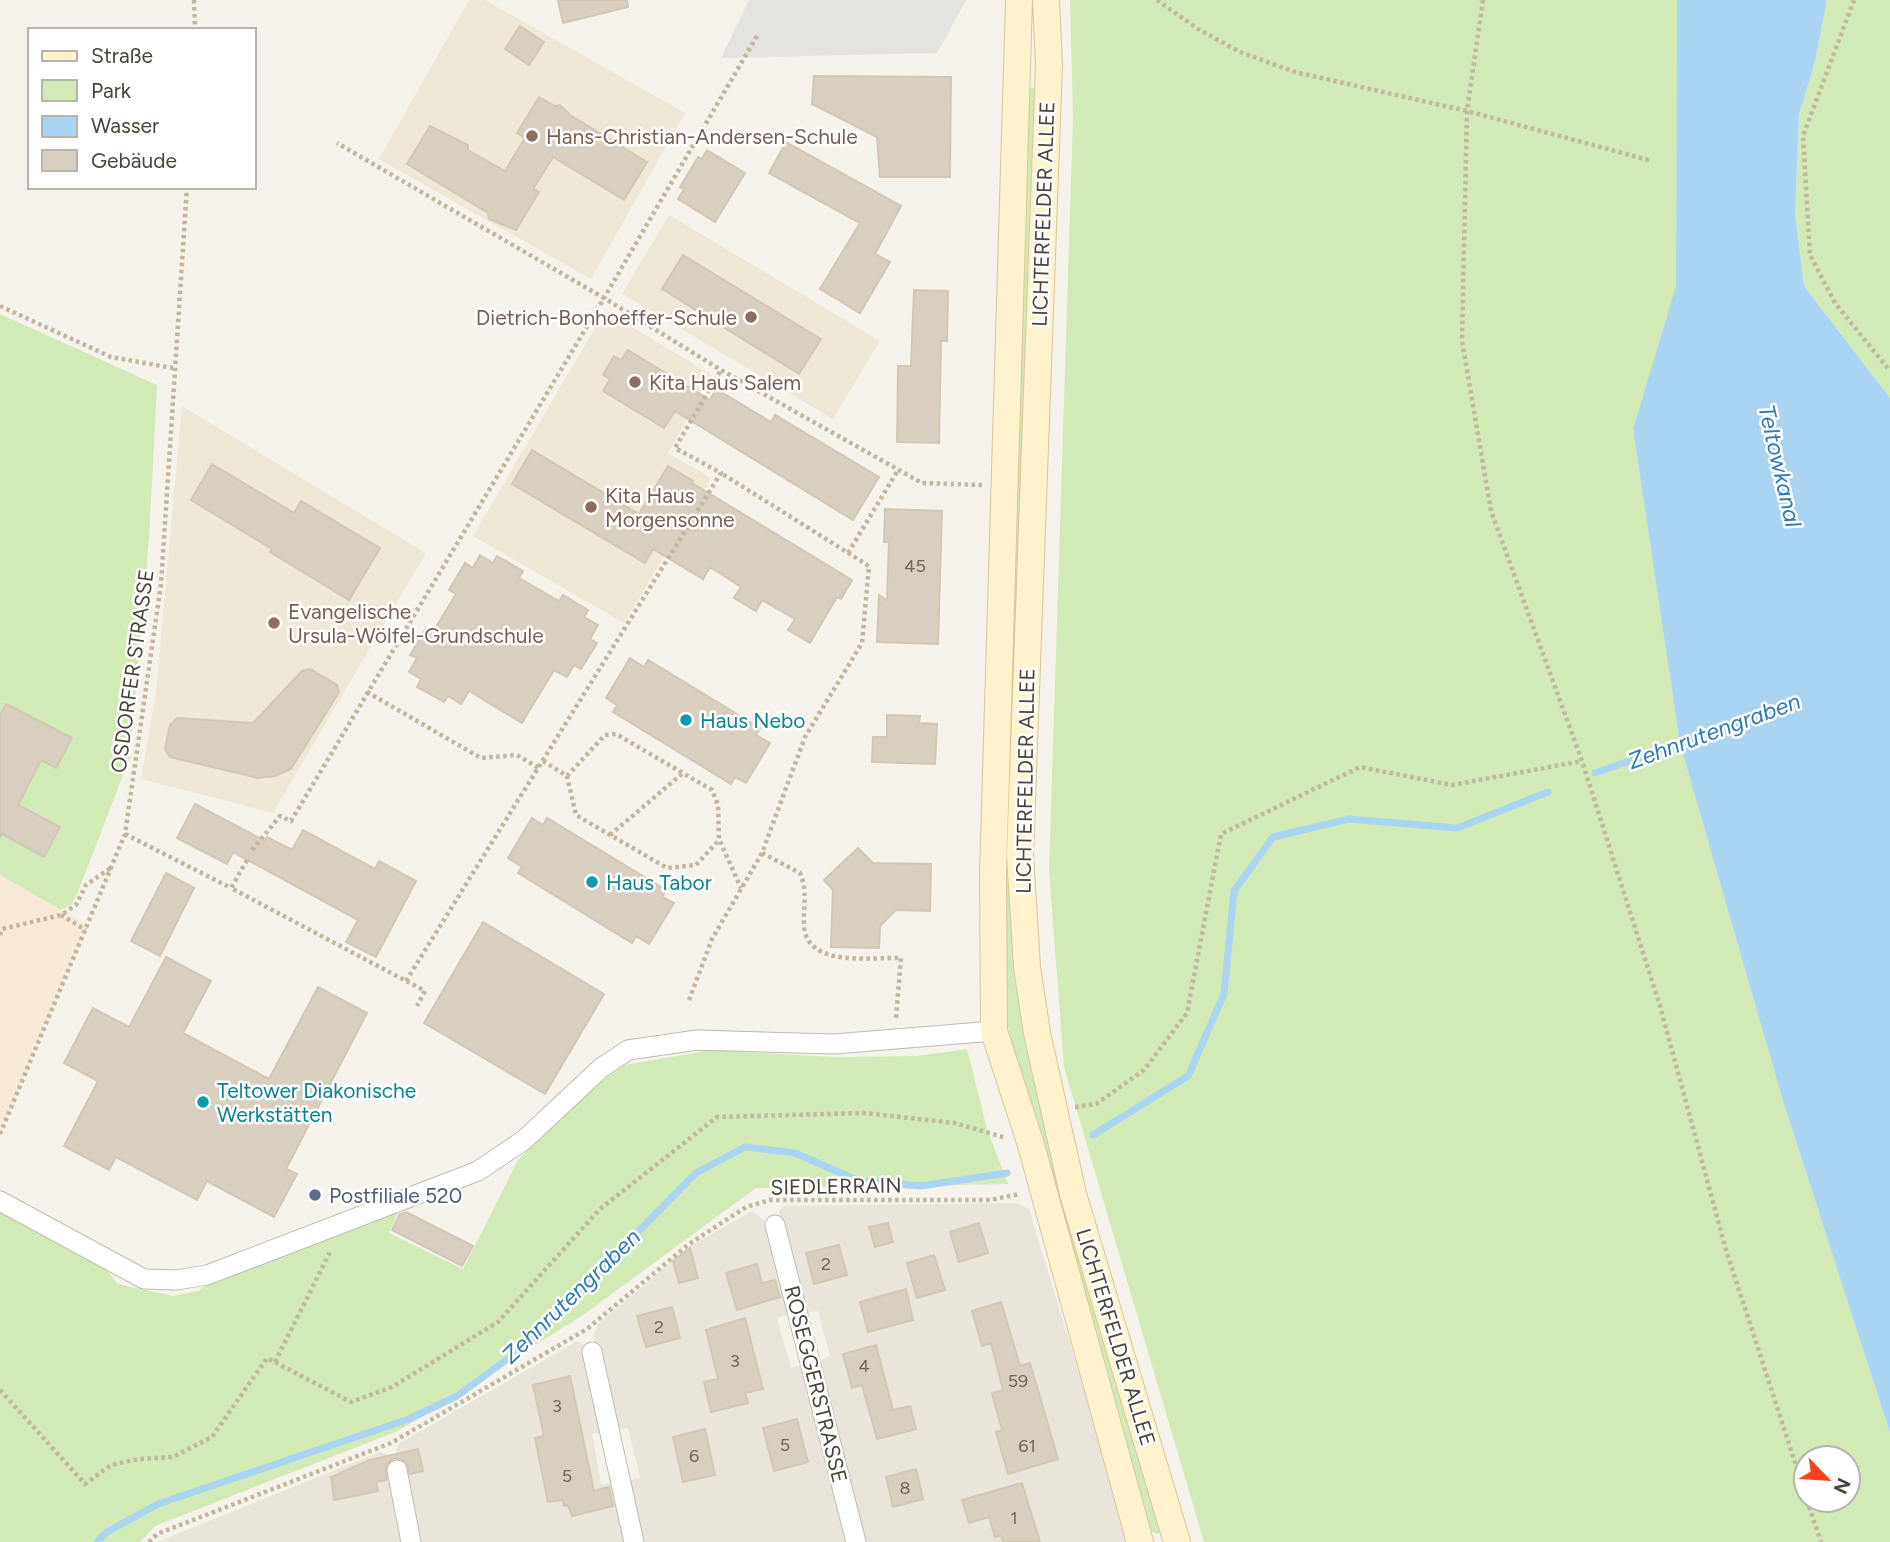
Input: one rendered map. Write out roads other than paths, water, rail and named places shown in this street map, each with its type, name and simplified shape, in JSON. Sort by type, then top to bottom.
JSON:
[{"type":"main road","name":"LICHTERFELDER ALLEE","points":[[1019,0],[993,874],[994,1031],[1031,1145],[1140,1542]]},
{"type":"main road","name":"LICHTERFELDER ALLEE","points":[[1046,0],[1049,65],[1020,855],[1027,967],[1037,1033],[1073,1194],[1177,1542]]},
{"type":"street","points":[[0,1202],[144,1279],[176,1280],[207,1275],[478,1171],[524,1140],[601,1068],[628,1050],[697,1040],[834,1044],[894,1042],[994,1031]]},
{"type":"street","name":"ROSEGGERSTRASSE","points":[[775,1225],[856,1542]]},
{"type":"street","points":[[592,1352],[634,1542]]},
{"type":"street","points":[[397,1470],[411,1542]]},
{"type":"water","name":"Teltowkanal","points":[[1677,0],[1827,0],[1815,62],[1799,114],[1795,214],[1804,286],[1890,398],[1890,1433],[1783,1101],[1680,744],[1633,429],[1676,286]]},
{"type":"waterway","name":"Zehnrutengraben","points":[[1595,773],[1687,741]]},
{"type":"waterway","name":"Zehnrutengraben","points":[[1093,1135],[1188,1076],[1224,994],[1234,891],[1273,837],[1349,819],[1457,828],[1548,792]]},
{"type":"waterway","name":"Zehnrutengraben","points":[[97,1542],[107,1532],[158,1504],[409,1419],[457,1396],[524,1347],[696,1173],[745,1147],[795,1153],[859,1181],[921,1186],[1007,1173]]},
{"type":"place","name":"Hans-Christian-Andersen-Schule","points":[[532,136]]},
{"type":"place","name":"Dietrich-Bonhoeffer-Schule","points":[[751,317]]},
{"type":"place","name":"Kita Haus Salem","points":[[635,382]]},
{"type":"place","name":"Kita Haus Morgensonne","points":[[591,507]]},
{"type":"place","name":"Evangelische Ursula-Wölfel-Grundschule","points":[[274,623]]},
{"type":"place","name":"Haus Nebo","points":[[686,720]]},
{"type":"place","name":"Haus Tabor","points":[[592,882]]},
{"type":"place","name":"Teltower Diakonische Werkstätten","points":[[203,1102]]},
{"type":"place","name":"Postfiliale 520","points":[[315,1195]]}]
